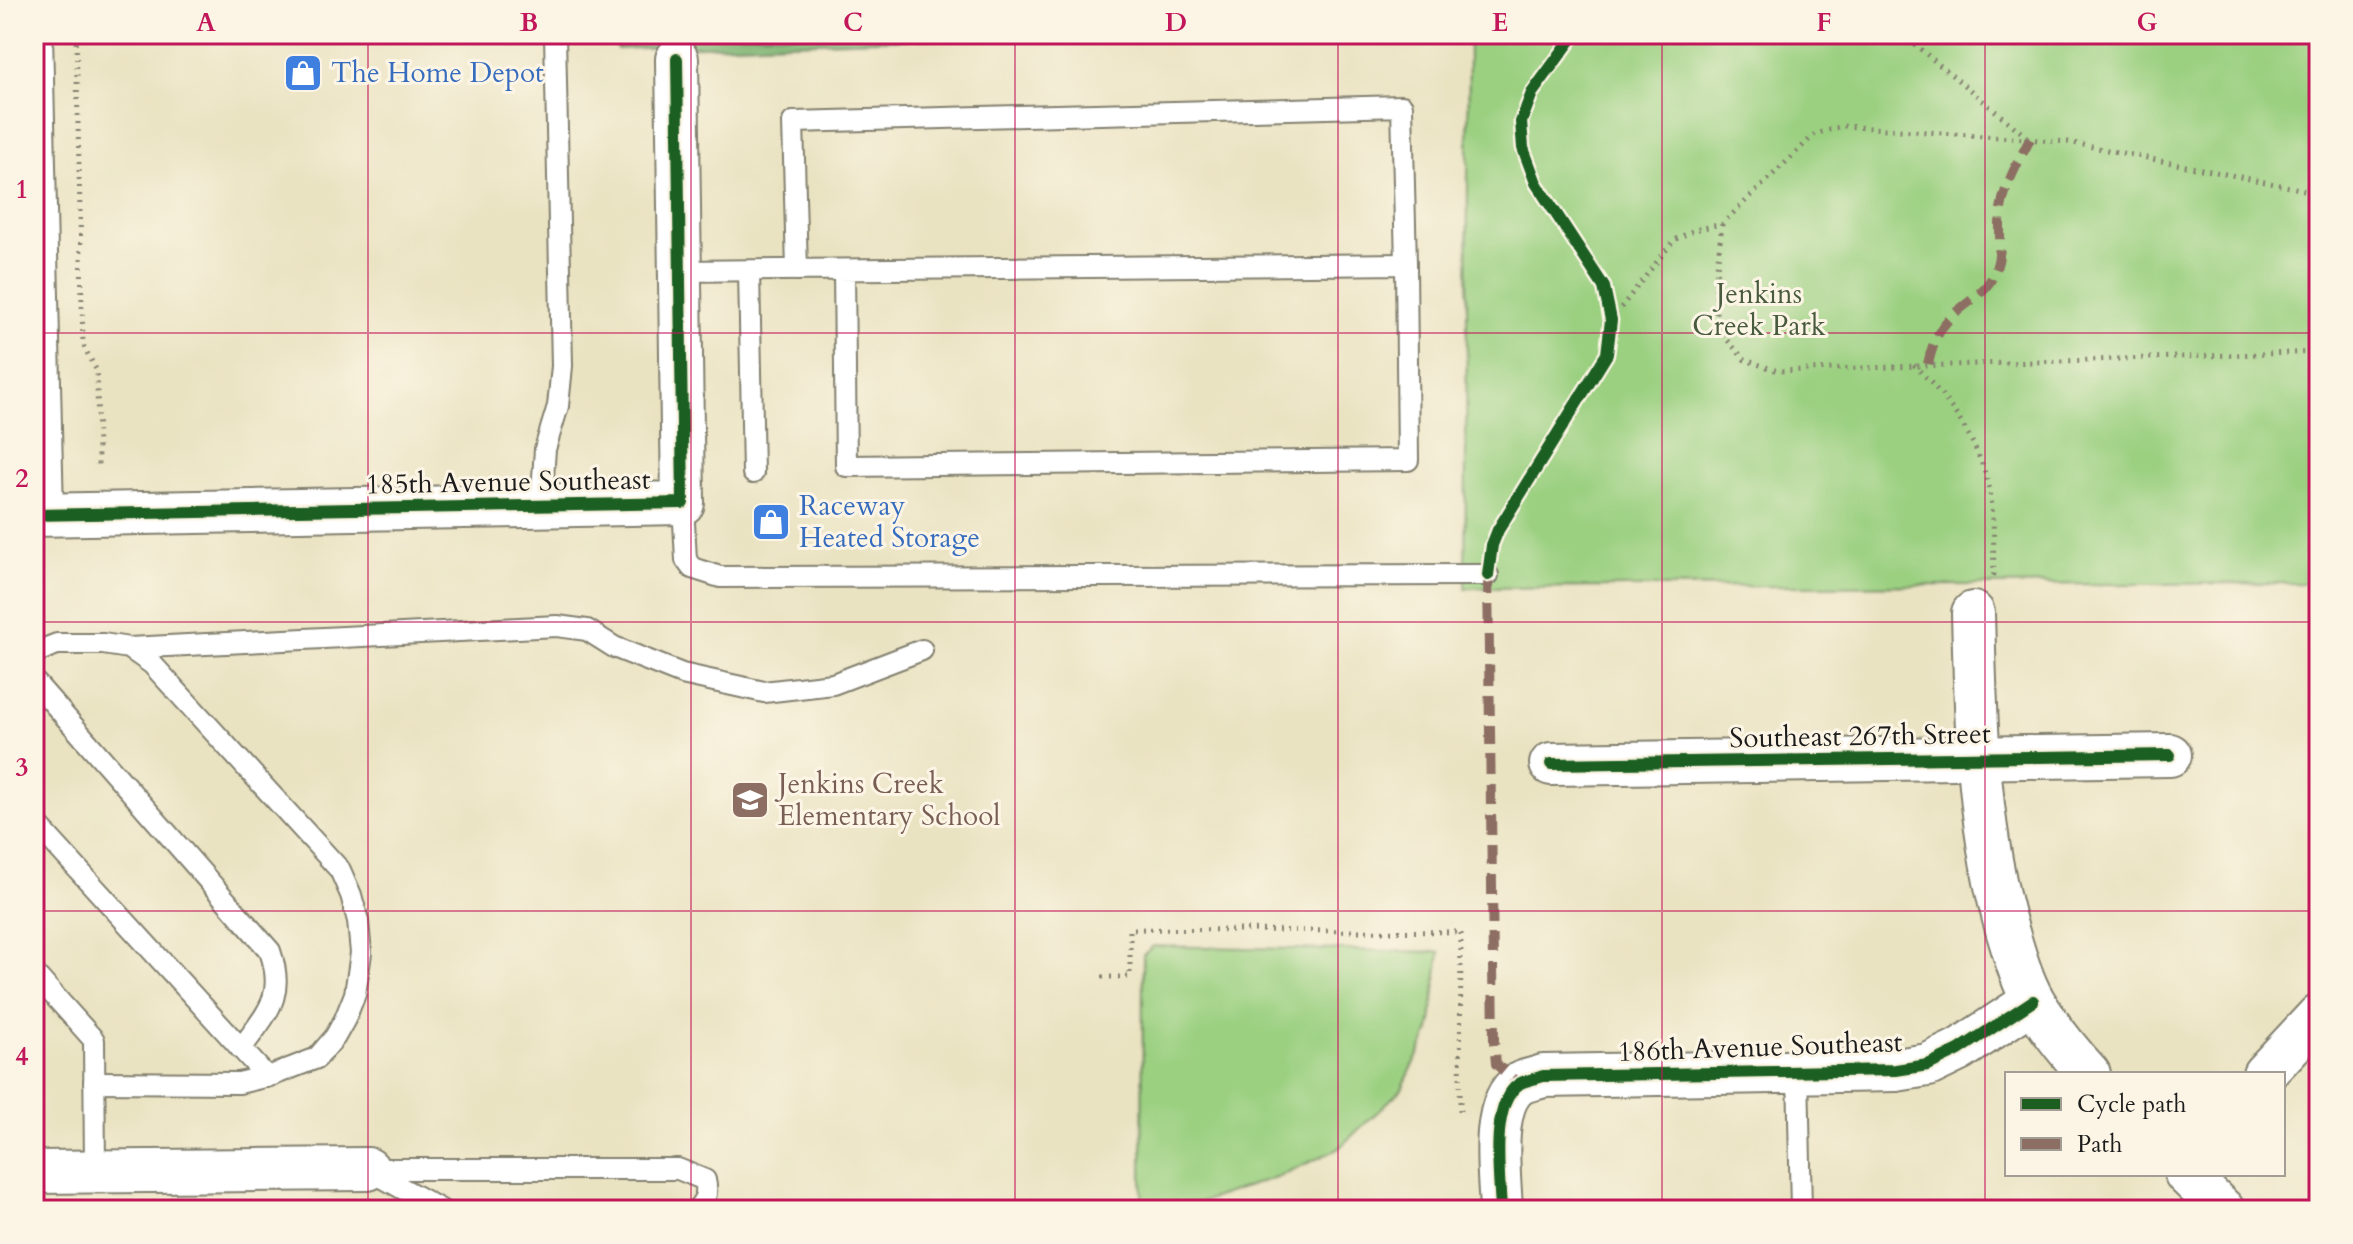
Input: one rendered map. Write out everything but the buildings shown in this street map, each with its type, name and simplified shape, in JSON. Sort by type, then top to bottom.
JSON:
[{"type":"street","name":"185th Avenue Southeast","points":[[44,514],[683,503],[677,59]]},
{"type":"street","name":"Southeast 267th Street","points":[[1973,613],[1977,758],[1996,892],[2016,962],[2033,1001],[2087,1072]]},
{"type":"street","name":"Southeast 267th Street","points":[[1551,764],[2170,755]]},
{"type":"street","name":"186th Avenue Southeast","points":[[1498,1128],[1507,1099],[1519,1084],[1543,1076],[1896,1070],[1928,1065],[1959,1050],[2033,1001]]},
{"type":"street","points":[[2266,1072],[2319,1015]]},
{"type":"street","points":[[1498,1128],[1501,1210]]},
{"type":"street","points":[[34,1172],[368,1169]]},
{"type":"street","points":[[2188,1176],[2221,1209]]},
{"type":"lane","points":[[42,34],[44,514]]},
{"type":"lane","points":[[541,506],[545,449],[558,406],[562,366],[555,34]]},
{"type":"lane","points":[[797,270],[793,122],[1402,106],[1408,460],[846,466],[844,270]]},
{"type":"lane","points":[[679,271],[1406,264]]},
{"type":"lane","points":[[749,271],[753,473]]},
{"type":"lane","points":[[683,503],[686,560],[692,568],[720,577],[1488,575]]},
{"type":"lane","points":[[34,653],[57,644],[103,644],[129,648],[557,626],[587,630],[614,647],[682,674],[764,692],[833,684],[922,650]]},
{"type":"lane","points":[[94,1082],[239,1083],[267,1077],[317,1058],[345,1019],[355,994],[361,953],[358,921],[340,870],[152,664],[129,648]]},
{"type":"lane","points":[[34,681],[270,951],[277,972],[275,997],[241,1049]]},
{"type":"lane","points":[[34,821],[267,1077]]},
{"type":"lane","points":[[34,973],[94,1040],[95,1171]]},
{"type":"lane","points":[[1798,1071],[1801,1210]]},
{"type":"lane","points":[[368,1169],[441,1210]]},
{"type":"lane","points":[[368,1169],[678,1169],[705,1180],[707,1191],[704,1202],[696,1210]]},
{"type":"path","points":[[76,34],[83,345],[97,371],[98,467]]},
{"type":"path","points":[[1902,34],[2030,139]]},
{"type":"path","points":[[1610,326],[1674,240],[1694,230],[1722,224],[1815,134],[1843,126],[2068,142],[2319,193]]},
{"type":"path","points":[[1722,224],[1716,276],[1716,314],[1723,335],[1745,360],[1778,371],[2319,352]]},
{"type":"path","points":[[1606,298],[1610,326]]},
{"type":"path","points":[[1913,365],[1933,383],[1965,427],[1980,459],[1990,494],[1994,574],[1973,613]]},
{"type":"path","points":[[1102,977],[1130,977],[1130,929],[1461,932],[1460,1128],[1498,1128]]},
{"type":"green space","points":[[616,34],[1056,34],[617,49]]},
{"type":"green space","name":"Jenkins Creek Park","points":[[1469,34],[2319,34],[2319,583],[1465,588]]},
{"type":"green space","points":[[1153,946],[1440,952],[1430,1030],[1402,1089],[1338,1149],[1279,1176],[1201,1202],[1142,1210],[1143,955]]},
{"type":"marked path","points":[[1928,364],[1943,326],[1980,293],[1993,276],[2000,251],[2003,200],[2030,139]]},
{"type":"marked path","points":[[1488,575],[1494,1041],[1496,1064],[1519,1084]]},
{"type":"cycle path","points":[[1488,575],[1492,545],[1498,530],[1607,354],[1611,320],[1604,287],[1536,183],[1523,148],[1521,122],[1532,93],[1575,34]]},
{"type":"cycle path","points":[[34,515],[683,503],[677,59]]},
{"type":"cycle path","points":[[1551,764],[2170,755]]},
{"type":"cycle path","points":[[1501,1210],[1498,1143],[1503,1108],[1510,1094],[1524,1081],[1543,1076],[1896,1070],[1928,1065],[1959,1050],[2033,1001]]},
{"type":"place","name":"The Home Depot","points":[[303,73]]},
{"type":"place","name":"Raceway Heated Storage","points":[[771,522]]},
{"type":"place","name":"Jenkins Creek Elementary School","points":[[750,800]]}]
